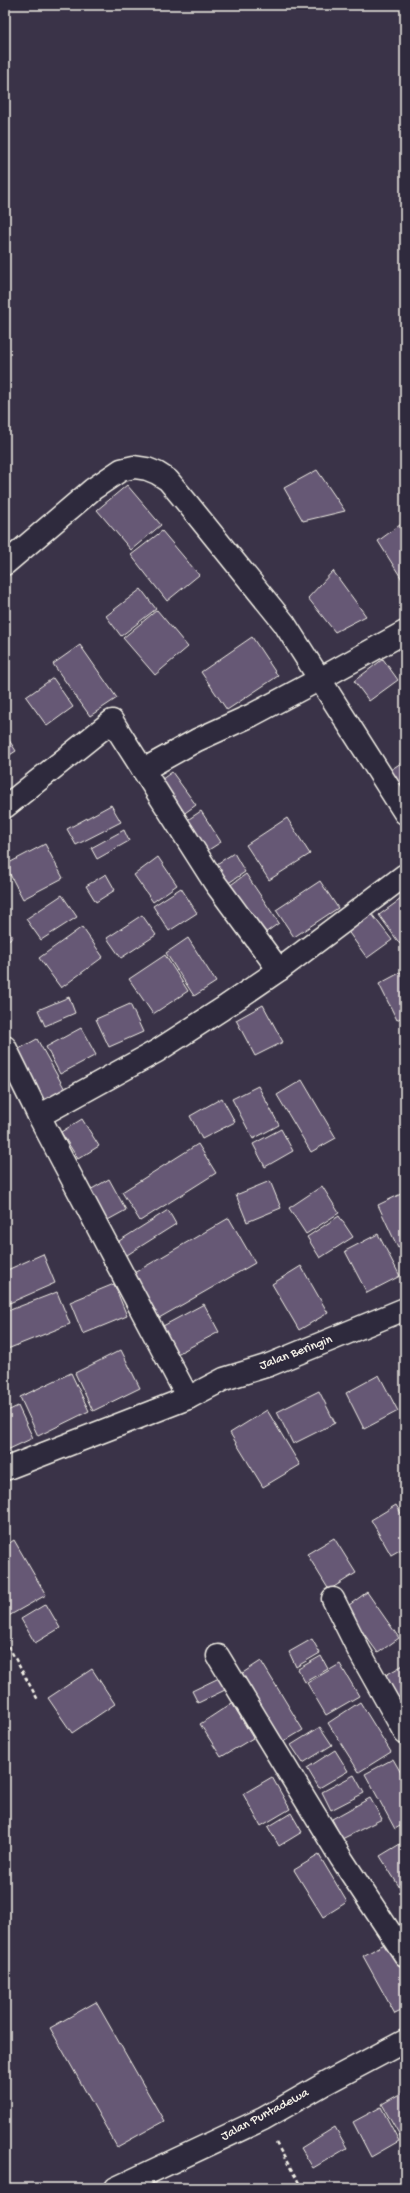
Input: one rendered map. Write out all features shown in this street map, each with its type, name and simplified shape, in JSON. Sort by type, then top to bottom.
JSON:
[{"type":"street","points":[[5,564],[93,489],[122,470],[134,467],[147,468],[168,480],[284,623],[318,680],[405,813]]},
{"type":"street","points":[[142,770],[197,740],[252,715],[405,632]]},
{"type":"street","points":[[5,808],[112,720],[142,770],[215,883],[279,970]]},
{"type":"street","points":[[39,1116],[157,1051],[279,970],[405,875]]},
{"type":"street","points":[[5,1047],[39,1116],[188,1398]]},
{"type":"street","name":"Jalan Beringin","points":[[5,1469],[188,1398],[224,1379],[269,1365],[405,1309]]},
{"type":"street","points":[[333,1599],[359,1651],[405,1733]]},
{"type":"street","points":[[218,1656],[341,1858],[405,1955]]},
{"type":"street","name":"Jalan Puntadewa","points":[[121,2187],[263,2119],[326,2082],[405,2042]]},
{"type":"path","points":[[5,1640],[38,1700]]},
{"type":"path","points":[[263,2119],[302,2188]]},
{"type":"building","points":[[317,470],[345,511],[303,521],[284,488]]},
{"type":"building","points":[[127,485],[161,525],[131,550],[97,510]]},
{"type":"building","points":[[404,522],[405,524],[405,584],[378,541]]},
{"type":"building","points":[[162,531],[199,575],[167,601],[131,555]]},
{"type":"building","points":[[333,571],[366,616],[335,632],[308,598]]},
{"type":"building","points":[[141,589],[156,609],[121,636],[106,616]]},
{"type":"building","points":[[157,610],[188,647],[155,675],[123,638]]},
{"type":"building","points":[[252,637],[278,676],[227,710],[201,672]]},
{"type":"building","points":[[80,645],[117,698],[90,716],[53,664]]},
{"type":"building","points":[[383,659],[398,680],[369,701],[354,681]]},
{"type":"building","points":[[53,678],[73,707],[47,726],[26,697]]},
{"type":"building","points":[[5,734],[16,751],[5,758]]},
{"type":"building","points":[[401,763],[405,768],[405,800],[386,773]]},
{"type":"building","points":[[172,772],[196,805],[182,815],[158,782]]},
{"type":"building","points":[[111,805],[121,822],[76,845],[67,829]]},
{"type":"building","points":[[201,811],[221,842],[207,851],[186,821]]},
{"type":"building","points":[[287,818],[310,854],[269,880],[246,845]]},
{"type":"building","points":[[124,830],[129,841],[97,859],[91,848]]},
{"type":"building","points":[[45,844],[63,878],[23,899],[5,865]]},
{"type":"building","points":[[234,853],[245,872],[224,886],[212,867]]},
{"type":"building","points":[[158,857],[177,885],[153,902],[134,875]]},
{"type":"building","points":[[106,874],[115,890],[96,902],[86,886]]},
{"type":"building","points":[[246,874],[279,923],[258,938],[225,889]]},
{"type":"building","points":[[320,881],[338,908],[294,937],[276,910]]},
{"type":"building","points":[[181,888],[197,913],[169,931],[153,906]]},
{"type":"building","points":[[62,895],[77,917],[41,940],[26,919]]},
{"type":"building","points":[[405,896],[405,940],[400,944],[379,915]]},
{"type":"building","points":[[371,913],[392,940],[367,958],[347,930]]},
{"type":"building","points":[[142,915],[156,935],[121,958],[107,938]]},
{"type":"building","points":[[5,925],[13,937],[5,942]]},
{"type":"building","points":[[82,927],[103,957],[61,988],[39,958]]},
{"type":"building","points":[[188,938],[216,982],[194,996],[166,953]]},
{"type":"building","points":[[165,955],[188,991],[153,1014],[129,979]]},
{"type":"building","points":[[405,970],[405,1015],[397,1020],[379,984]]},
{"type":"building","points":[[69,997],[75,1013],[45,1026],[38,1010]]},
{"type":"building","points":[[130,1004],[143,1032],[109,1047],[96,1019]]},
{"type":"building","points":[[263,1005],[283,1042],[255,1056],[236,1020]]},
{"type":"building","points":[[81,1028],[96,1055],[60,1074],[46,1047]]},
{"type":"building","points":[[37,1039],[67,1093],[46,1104],[17,1050]]},
{"type":"building","points":[[302,1080],[336,1138],[311,1152],[277,1095]]},
{"type":"building","points":[[258,1086],[279,1125],[253,1139],[232,1099]]},
{"type":"building","points":[[222,1098],[235,1122],[202,1139],[190,1116]]},
{"type":"building","points":[[82,1119],[99,1146],[78,1159],[61,1132]]},
{"type":"building","points":[[281,1129],[293,1151],[265,1167],[253,1144]]},
{"type":"building","points":[[198,1144],[216,1173],[140,1221],[122,1192]]},
{"type":"building","points":[[109,1179],[126,1210],[106,1221],[90,1190]]},
{"type":"building","points":[[270,1181],[281,1208],[247,1222],[236,1195]]},
{"type":"building","points":[[322,1186],[339,1213],[306,1234],[289,1208]]},
{"type":"building","points":[[405,1192],[405,1245],[398,1248],[378,1205]]},
{"type":"building","points":[[168,1210],[176,1224],[127,1255],[119,1241]]},
{"type":"building","points":[[339,1216],[353,1237],[320,1258],[307,1237]]},
{"type":"building","points":[[229,1218],[255,1263],[159,1318],[134,1273]]},
{"type":"building","points":[[378,1234],[400,1276],[367,1293],[345,1251]]},
{"type":"building","points":[[43,1254],[55,1283],[5,1305],[5,1271]]},
{"type":"building","points":[[301,1266],[328,1313],[299,1330],[272,1284]]},
{"type":"building","points":[[114,1284],[127,1316],[83,1334],[70,1302]]},
{"type":"building","points":[[57,1292],[70,1324],[5,1350],[5,1312]]},
{"type":"building","points":[[204,1304],[219,1332],[177,1354],[163,1326]]},
{"type":"building","points":[[121,1350],[140,1388],[93,1411],[75,1373]]},
{"type":"building","points":[[71,1373],[89,1411],[38,1436],[20,1397]]},
{"type":"building","points":[[379,1375],[398,1411],[364,1429],[346,1393]]},
{"type":"building","points":[[319,1391],[335,1423],[293,1444],[277,1412]]},
{"type":"building","points":[[18,1406],[33,1438],[5,1451],[5,1412]]},
{"type":"building","points":[[267,1410],[300,1465],[263,1487],[230,1433]]},
{"type":"building","points":[[396,1505],[405,1520],[405,1547],[391,1555],[371,1520]]},
{"type":"building","points":[[334,1538],[356,1573],[329,1590],[307,1554]]},
{"type":"building","points":[[14,1540],[46,1595],[5,1618],[5,1546]]},
{"type":"building","points":[[367,1592],[399,1638],[378,1653],[345,1608]]},
{"type":"building","points":[[46,1604],[60,1628],[35,1643],[21,1619]]},
{"type":"building","points":[[312,1639],[320,1653],[296,1667],[289,1652]]},
{"type":"building","points":[[321,1656],[328,1669],[305,1682],[298,1669]]},
{"type":"building","points":[[261,1661],[303,1730],[283,1742],[241,1674]]},
{"type":"building","points":[[340,1664],[359,1696],[326,1715],[307,1683]]},
{"type":"building","points":[[405,1664],[405,1701],[395,1706],[379,1679]]},
{"type":"building","points":[[92,1669],[115,1704],[72,1733],[48,1698]]},
{"type":"building","points":[[219,1678],[225,1690],[198,1703],[192,1691]]},
{"type":"building","points":[[360,1702],[391,1752],[359,1772],[328,1723]]},
{"type":"building","points":[[232,1703],[253,1738],[221,1757],[200,1724]]},
{"type":"building","points":[[320,1727],[332,1745],[303,1763],[291,1745]]},
{"type":"building","points":[[335,1750],[348,1771],[319,1788],[307,1768]]},
{"type":"building","points":[[393,1759],[405,1780],[405,1823],[395,1829],[365,1774]]},
{"type":"building","points":[[354,1775],[364,1793],[331,1810],[322,1792]]},
{"type":"building","points":[[272,1777],[290,1809],[261,1826],[243,1794]]},
{"type":"building","points":[[370,1798],[382,1819],[342,1839],[332,1819]]},
{"type":"building","points":[[291,1813],[302,1832],[279,1846],[268,1827]]},
{"type":"building","points":[[405,1841],[405,1896],[380,1856]]},
{"type":"building","points":[[319,1855],[347,1902],[323,1917],[294,1870]]},
{"type":"building","points":[[388,1942],[405,1973],[405,2009],[395,2014],[363,1956]]},
{"type":"building","points":[[96,2002],[164,2121],[117,2147],[50,2028]]},
{"type":"building","points":[[405,2091],[405,2138],[402,2139],[382,2104]]},
{"type":"building","points":[[381,2107],[399,2141],[371,2157],[353,2122]]},
{"type":"building","points":[[335,2127],[347,2148],[313,2168],[301,2148]]}]
